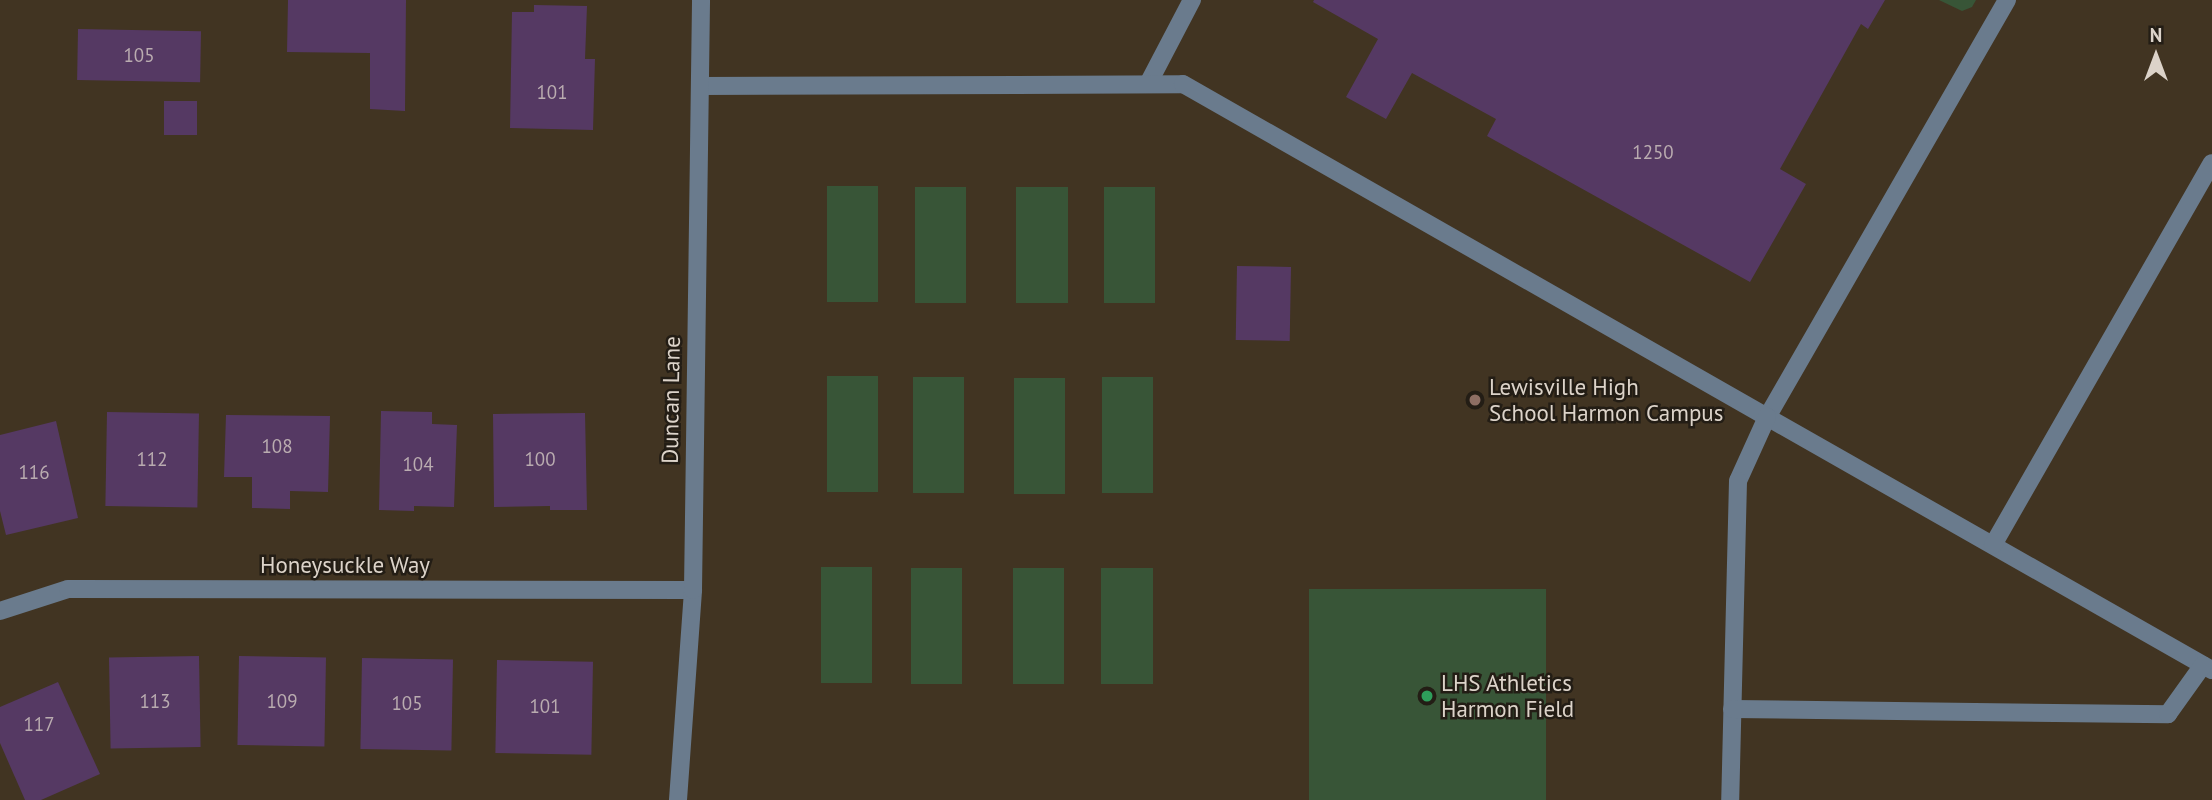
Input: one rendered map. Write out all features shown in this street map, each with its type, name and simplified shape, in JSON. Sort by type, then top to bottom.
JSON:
[{"type":"street","name":"Duncan Lane","points":[[678,800],[693,590],[701,0]]},
{"type":"street","points":[[1148,85],[1192,0]]},
{"type":"street","points":[[1730,800],[1738,481],[1768,417],[2007,0]]},
{"type":"street","points":[[700,86],[1183,84],[2208,667],[2168,714],[1732,709]]},
{"type":"street","points":[[1993,545],[2212,163]]},
{"type":"street","name":"Honeysuckle Way","points":[[0,611],[68,589],[693,590]]},
{"type":"green space","points":[[1939,0],[1976,0],[1972,7],[1962,11]]},
{"type":"green space","points":[[827,186],[878,186],[878,302],[827,302]]},
{"type":"green space","points":[[915,187],[966,187],[966,303],[915,303]]},
{"type":"green space","points":[[1016,187],[1068,187],[1068,303],[1016,303]]},
{"type":"green space","points":[[1104,187],[1155,187],[1155,303],[1104,303]]},
{"type":"green space","points":[[827,376],[878,376],[878,492],[827,492]]},
{"type":"green space","points":[[913,377],[964,377],[964,493],[913,493]]},
{"type":"green space","points":[[1102,377],[1153,377],[1153,493],[1102,493]]},
{"type":"green space","points":[[1014,378],[1065,378],[1065,494],[1014,494]]},
{"type":"green space","points":[[821,567],[872,567],[872,683],[821,683]]},
{"type":"green space","points":[[911,568],[962,568],[962,684],[911,684]]},
{"type":"green space","points":[[1013,568],[1064,568],[1064,684],[1013,684]]},
{"type":"green space","points":[[1101,568],[1153,568],[1153,684],[1101,684]]},
{"type":"green space","name":"LHS Athletics Harmon Field","points":[[1309,589],[1546,589],[1546,800],[1309,800]]},
{"type":"building","points":[[288,0],[406,0],[405,111],[370,109],[370,53],[287,52]]},
{"type":"building","points":[[1885,0],[1868,29],[1861,24],[1780,169],[1806,184],[1750,282],[1487,136],[1496,119],[1412,73],[1386,119],[1346,97],[1378,39],[1313,2]]},
{"type":"building","points":[[534,5],[587,6],[585,59],[595,59],[593,130],[510,128],[512,12],[534,12]]},
{"type":"building","points":[[78,29],[201,31],[200,82],[77,80]]},
{"type":"building","points":[[164,101],[197,101],[197,135],[164,135]]},
{"type":"building","points":[[1237,266],[1291,267],[1290,341],[1236,340]]},
{"type":"building","points":[[381,411],[432,412],[432,424],[457,425],[454,507],[414,506],[414,511],[379,510]]},
{"type":"building","points":[[107,412],[199,414],[197,508],[105,506]]},
{"type":"building","points":[[585,413],[587,510],[550,510],[550,506],[494,507],[493,414]]},
{"type":"building","points":[[226,415],[330,416],[328,492],[290,491],[290,509],[252,508],[252,477],[224,477]]},
{"type":"building","points":[[56,421],[78,518],[6,535],[0,511],[0,435]]},
{"type":"building","points":[[199,656],[201,747],[111,749],[109,658]]},
{"type":"building","points":[[239,656],[326,658],[324,747],[237,745]]},
{"type":"building","points":[[362,658],[453,660],[451,751],[360,749]]},
{"type":"building","points":[[497,660],[593,662],[591,755],[495,753]]},
{"type":"building","points":[[58,682],[100,774],[41,800],[25,800],[0,743],[0,707]]},
{"type":"place","name":"Lewisville High School Harmon Campus","points":[[1475,400]]},
{"type":"place","name":"LHS Athletics Harmon Field","points":[[1427,696]]}]
